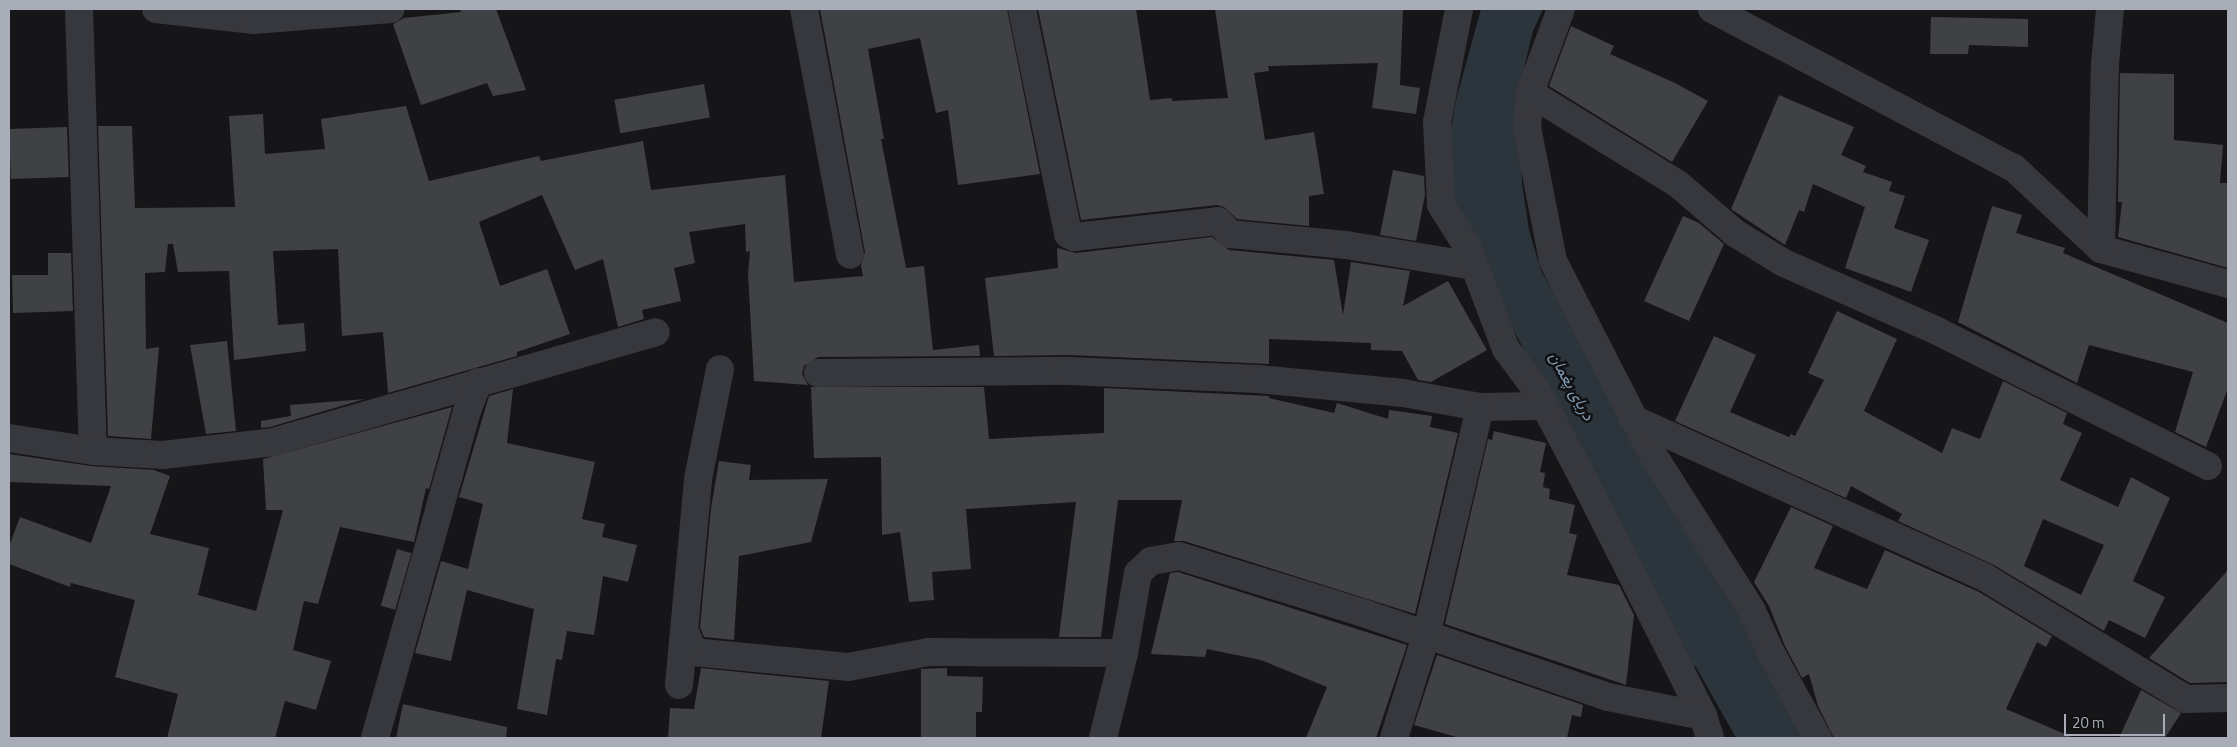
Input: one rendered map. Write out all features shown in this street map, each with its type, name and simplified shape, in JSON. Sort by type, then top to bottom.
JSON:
[{"type":"street","points":[[79,9],[93,451]]},
{"type":"street","points":[[156,9],[255,14],[391,9]]},
{"type":"street","points":[[804,9],[850,255]]},
{"type":"street","points":[[1022,9],[1068,234],[1074,237],[1218,221],[1230,234],[1346,246],[1474,266]]},
{"type":"street","points":[[1459,9],[1437,122],[1441,205],[1467,246],[1506,349],[1545,406],[1707,727]]},
{"type":"street","points":[[1561,9],[1530,93],[1527,127],[1553,262],[1650,450],[1752,611],[1770,653],[1818,738]]},
{"type":"street","points":[[1712,9],[2014,168],[2101,249],[2228,284]]},
{"type":"street","points":[[2101,249],[2104,64],[2110,9]]},
{"type":"street","points":[[1530,93],[1678,184],[1735,233],[1784,263],[1935,330],[2208,466]]},
{"type":"street","points":[[9,438],[93,451],[164,455],[273,442],[656,332]]},
{"type":"street","points":[[679,685],[698,479],[720,368]]},
{"type":"street","points":[[818,374],[1070,371],[1258,379],[1404,392],[1480,407],[1545,406]]},
{"type":"street","points":[[375,738],[467,411],[478,382]]},
{"type":"street","points":[[1394,738],[1426,636],[1480,407]]},
{"type":"street","points":[[1633,419],[1986,578],[2186,699],[2228,698]]},
{"type":"street","points":[[1104,738],[1124,653],[1138,573],[1151,561],[1179,556],[1707,727]]},
{"type":"street","points":[[685,631],[693,652],[848,667],[929,652],[1124,653]]},
{"type":"water","points":[[1481,9],[1543,9],[1533,31],[1519,89],[1522,183],[1529,230],[1541,271],[1757,634],[1691,668],[1509,321],[1451,196],[1448,146],[1456,100]]},
{"type":"building","points":[[460,9],[496,9],[526,90],[493,96],[487,83],[421,105],[393,24],[404,18],[461,12]]},
{"type":"building","points":[[820,9],[1007,9],[1040,174],[958,185],[948,110],[936,113],[920,38],[868,49],[884,139],[881,139],[906,268],[924,266],[933,350],[979,345],[980,356],[818,357],[804,366],[802,374],[808,385],[754,381],[748,274],[750,251],[746,252],[745,224],[689,232],[695,263],[674,268],[681,301],[642,310],[644,319],[618,327],[603,259],[575,270],[542,195],[479,222],[500,286],[547,269],[570,334],[517,352],[517,356],[388,393],[383,332],[342,336],[338,249],[273,251],[278,325],[304,323],[306,351],[234,360],[229,271],[178,272],[173,244],[168,244],[165,272],[145,273],[146,349],[159,347],[151,439],[108,436],[98,126],[132,126],[135,208],[235,207],[229,116],[263,114],[265,154],[325,149],[321,119],[406,106],[429,181],[539,156],[541,161],[643,141],[651,190],[785,175],[794,282],[863,276],[861,266],[865,252]]},
{"type":"building","points":[[1038,9],[1136,9],[1150,100],[1172,98],[1172,101],[1228,98],[1215,9],[1403,9],[1400,85],[1420,88],[1416,114],[1372,108],[1378,63],[1268,66],[1269,71],[1254,73],[1265,140],[1314,132],[1324,194],[1309,196],[1309,226],[1237,219],[1224,207],[1217,205],[1081,220]]},
{"type":"building","points":[[1931,17],[2028,19],[2028,47],[1969,45],[1968,54],[1930,54]]},
{"type":"building","points":[[1571,26],[1614,46],[1610,54],[1675,83],[1708,101],[1672,162],[1549,86]]},
{"type":"building","points":[[2120,73],[2174,74],[2174,140],[2223,145],[2220,183],[2228,183],[2228,268],[2118,237],[2122,202],[2118,202]]},
{"type":"building","points":[[704,84],[710,117],[620,133],[614,100]]},
{"type":"building","points":[[1779,95],[1854,127],[1841,155],[1866,166],[1863,172],[1892,182],[1889,191],[1905,196],[1894,228],[1929,240],[1911,292],[1845,268],[1865,207],[1813,184],[1804,212],[1799,210],[1785,245],[1731,209]]},
{"type":"building","points":[[67,127],[69,177],[11,179],[9,129]]},
{"type":"building","points":[[1393,170],[1424,176],[1425,195],[1416,241],[1380,235]]},
{"type":"building","points":[[1992,206],[2022,215],[2016,233],[2065,248],[2063,253],[2228,323],[2228,388],[2206,447],[2175,432],[2193,372],[2089,345],[2077,383],[1958,322]]},
{"type":"building","points":[[1683,216],[1699,223],[1724,244],[1689,321],[1644,301]]},
{"type":"building","points":[[1212,237],[1229,250],[1334,260],[1343,315],[1351,262],[1410,271],[1403,306],[1448,281],[1487,350],[1431,382],[1418,380],[1402,351],[1371,350],[1371,343],[1269,339],[1269,364],[1069,355],[994,356],[985,278],[1058,268],[1057,248],[1076,253]]},
{"type":"building","points":[[48,253],[71,253],[73,311],[13,313],[12,275],[48,275]]},
{"type":"building","points":[[1837,311],[1897,339],[1864,411],[1942,453],[1952,428],[1980,439],[2003,381],[2067,413],[2063,424],[2082,433],[2060,480],[2118,507],[2131,477],[2170,498],[2133,581],[2165,597],[2145,638],[2109,620],[2104,631],[1994,565],[1898,521],[1902,514],[1851,486],[1846,498],[1675,421],[1714,336],[1756,355],[1730,412],[1789,437],[1791,434],[1795,436],[1824,380],[1808,373]],"holes":[[[2043,519],[2104,545],[2081,595],[2024,566]]]},
{"type":"building","points":[[227,341],[236,431],[206,434],[190,345]]},
{"type":"building","points":[[811,387],[984,387],[989,439],[1104,433],[1104,388],[1269,396],[1269,398],[1334,413],[1337,403],[1388,419],[1389,410],[1432,416],[1430,427],[1458,433],[1415,614],[1184,541],[1174,541],[1182,500],[1118,500],[1101,637],[1059,637],[1076,502],[966,509],[971,569],[932,572],[934,600],[909,602],[900,532],[882,535],[881,457],[814,458]]},
{"type":"building","points":[[513,389],[507,443],[595,462],[582,519],[605,524],[602,537],[637,545],[628,582],[603,576],[594,635],[567,631],[562,660],[556,659],[547,715],[517,709],[534,609],[467,590],[451,661],[415,653],[441,561],[468,569],[483,504],[459,497],[489,396]]},
{"type":"building","points":[[365,399],[261,428],[261,421],[291,416],[290,405]]},
{"type":"building","points":[[452,407],[429,489],[426,488],[414,542],[340,527],[318,604],[304,601],[293,650],[331,661],[316,710],[285,701],[275,738],[167,738],[178,694],[115,677],[135,600],[71,583],[70,587],[9,564],[9,546],[20,517],[91,543],[111,486],[9,482],[9,454],[91,466],[154,470],[170,476],[150,534],[209,548],[198,595],[256,611],[283,510],[266,510],[263,459]]},
{"type":"building","points":[[1494,431],[1546,443],[1540,472],[1545,473],[1543,487],[1550,489],[1549,499],[1575,505],[1569,533],[1577,535],[1567,575],[1619,585],[1634,615],[1626,685],[1445,624],[1488,439],[1492,440]]},
{"type":"building","points":[[719,461],[751,465],[749,480],[828,479],[811,542],[739,556],[734,640],[704,637],[700,627],[711,508]]},
{"type":"building","points":[[1791,507],[1833,526],[1814,568],[1867,589],[1885,550],[1979,592],[2052,636],[2046,647],[2037,642],[2006,709],[2074,738],[1834,738],[1818,706],[1809,674],[1802,678],[1785,646],[1769,606],[1754,582]]},
{"type":"building","points":[[397,549],[411,553],[395,610],[381,606]]},
{"type":"building","points":[[2228,570],[2228,682],[2190,683],[2149,658]]},
{"type":"building","points":[[1178,572],[1407,645],[1376,738],[1306,738],[1327,687],[1261,660],[1207,649],[1205,657],[1151,654],[1170,573]]},
{"type":"building","points":[[1437,655],[1583,705],[1581,717],[1572,715],[1567,738],[1460,738],[1414,725]]},
{"type":"building","points":[[701,668],[829,681],[821,738],[668,738],[670,708],[694,709]]},
{"type":"building","points":[[947,668],[947,676],[983,677],[982,712],[976,712],[976,738],[921,738],[921,669]]},
{"type":"building","points":[[2141,690],[2181,713],[2165,738],[2119,738]]},
{"type":"building","points":[[403,704],[507,727],[506,738],[396,738]]},
{"type":"waterway","name":"دریای پغمان","points":[[1681,579],[1771,738]]}]
